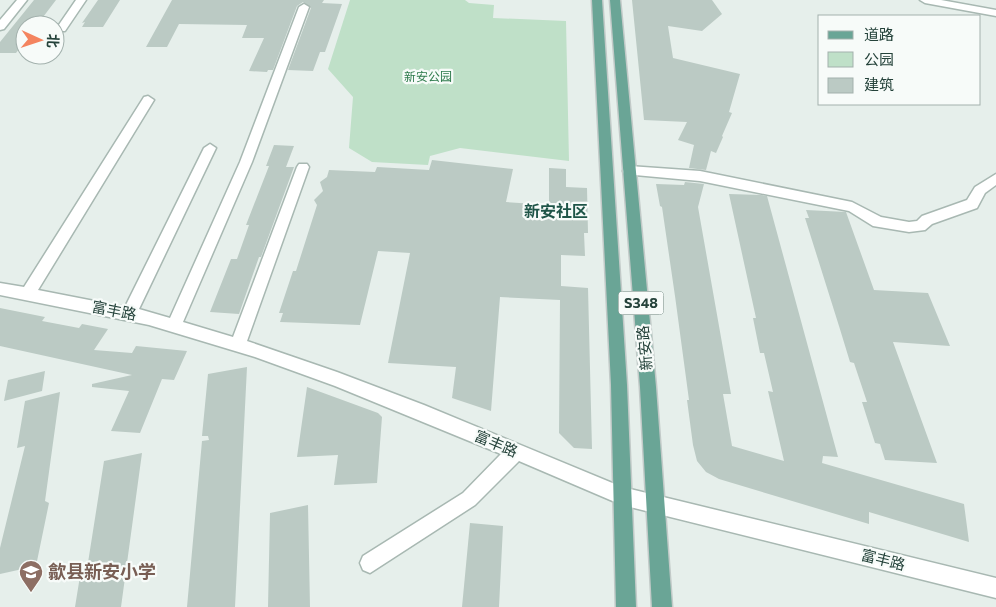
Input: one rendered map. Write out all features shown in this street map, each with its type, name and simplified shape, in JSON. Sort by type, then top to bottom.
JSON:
[{"type":"main road","name":"新安路","points":[[597,0],[619,385],[626,607]]},
{"type":"main road","name":"新安路","points":[[615,0],[647,377],[662,607]]},
{"type":"street","points":[[0,27],[22,0]]},
{"type":"street","points":[[65,23],[81,0]]},
{"type":"street","points":[[925,0],[979,5],[996,13]]},
{"type":"street","points":[[174,325],[246,162],[304,8]]},
{"type":"street","points":[[28,294],[148,100]]},
{"type":"street","points":[[129,314],[210,148]]},
{"type":"street","points":[[238,345],[303,167]]},
{"type":"street","points":[[629,171],[700,176],[852,207],[878,222],[909,227],[920,226],[927,220],[972,204],[980,190],[996,179]]},
{"type":"street","name":"富丰路","points":[[0,288],[129,314],[174,325],[238,345],[337,379],[622,496],[996,588]]},
{"type":"street","points":[[370,563],[469,498],[516,452]]},
{"type":"green space","name":"新安公园","points":[[350,0],[465,0],[469,3],[494,5],[493,18],[566,21],[569,161],[460,148],[430,156],[428,165],[372,162],[349,148],[353,97],[328,69]]},
{"type":"building","points":[[34,0],[56,0],[45,15],[22,15]]},
{"type":"building","points":[[98,0],[120,0],[103,27],[82,27],[85,22],[82,23]]},
{"type":"building","points":[[172,0],[324,0],[322,3],[342,4],[325,52],[320,52],[313,71],[288,70],[311,8],[303,2],[297,6],[273,70],[268,70],[267,72],[249,71],[264,38],[242,38],[247,25],[179,24],[167,47],[146,47]]},
{"type":"building","points":[[632,0],[712,0],[722,14],[702,31],[668,26],[673,58],[740,74],[729,112],[732,113],[716,153],[711,151],[706,170],[689,168],[694,145],[678,140],[687,122],[644,120]]},
{"type":"building","points":[[15,23],[15,53],[0,53],[0,42]]},
{"type":"building","points":[[274,145],[294,146],[286,167],[294,167],[261,257],[259,257],[239,314],[210,312],[231,259],[237,259],[249,225],[246,225],[269,166],[266,166]]},
{"type":"building","points":[[432,160],[513,169],[506,202],[549,205],[549,168],[566,169],[566,187],[587,188],[588,233],[584,233],[585,256],[561,255],[561,286],[588,288],[592,449],[574,448],[559,433],[560,300],[500,297],[491,411],[452,398],[456,367],[388,363],[410,253],[378,251],[360,325],[280,322],[283,313],[279,313],[293,271],[296,271],[317,205],[314,200],[323,191],[320,182],[327,177],[329,170],[375,172],[377,167],[429,170]]},
{"type":"building","points":[[685,182],[704,184],[698,207],[731,394],[723,394],[732,446],[784,461],[768,391],[773,392],[764,353],[760,353],[753,318],[756,318],[729,194],[761,195],[767,196],[838,457],[823,456],[822,463],[964,504],[969,542],[869,512],[869,524],[719,479],[706,472],[697,461],[693,445],[687,400],[689,400],[662,207],[660,206],[656,184],[684,185]]},
{"type":"building","points":[[806,210],[846,212],[874,290],[928,293],[950,346],[893,342],[937,463],[885,460],[880,444],[875,443],[862,402],[867,402],[854,363],[850,362],[805,218],[809,218]]},
{"type":"building","points":[[0,308],[45,317],[42,321],[79,328],[82,324],[108,329],[94,350],[132,353],[136,346],[187,351],[174,380],[162,379],[140,433],[111,431],[129,391],[92,387],[92,384],[132,375],[0,346]]},
{"type":"building","points":[[247,367],[235,607],[187,607],[202,441],[209,440],[208,436],[202,436],[208,374]]},
{"type":"building","points":[[45,371],[42,391],[4,401],[8,380]]},
{"type":"building","points":[[307,387],[378,413],[382,417],[377,483],[334,485],[338,455],[297,457]]},
{"type":"building","points":[[60,392],[45,501],[49,503],[36,566],[0,574],[0,548],[25,446],[17,448],[25,401]]},
{"type":"building","points":[[142,453],[121,607],[75,607],[81,570],[87,569],[104,461]]},
{"type":"building","points":[[308,505],[310,607],[268,607],[270,513]]},
{"type":"building","points":[[470,523],[503,526],[499,607],[462,607]]},
{"type":"place","name":"歙县新安小学","points":[[31,593]]},
{"type":"district","name":"新安社区","points":[[556,211]]}]
